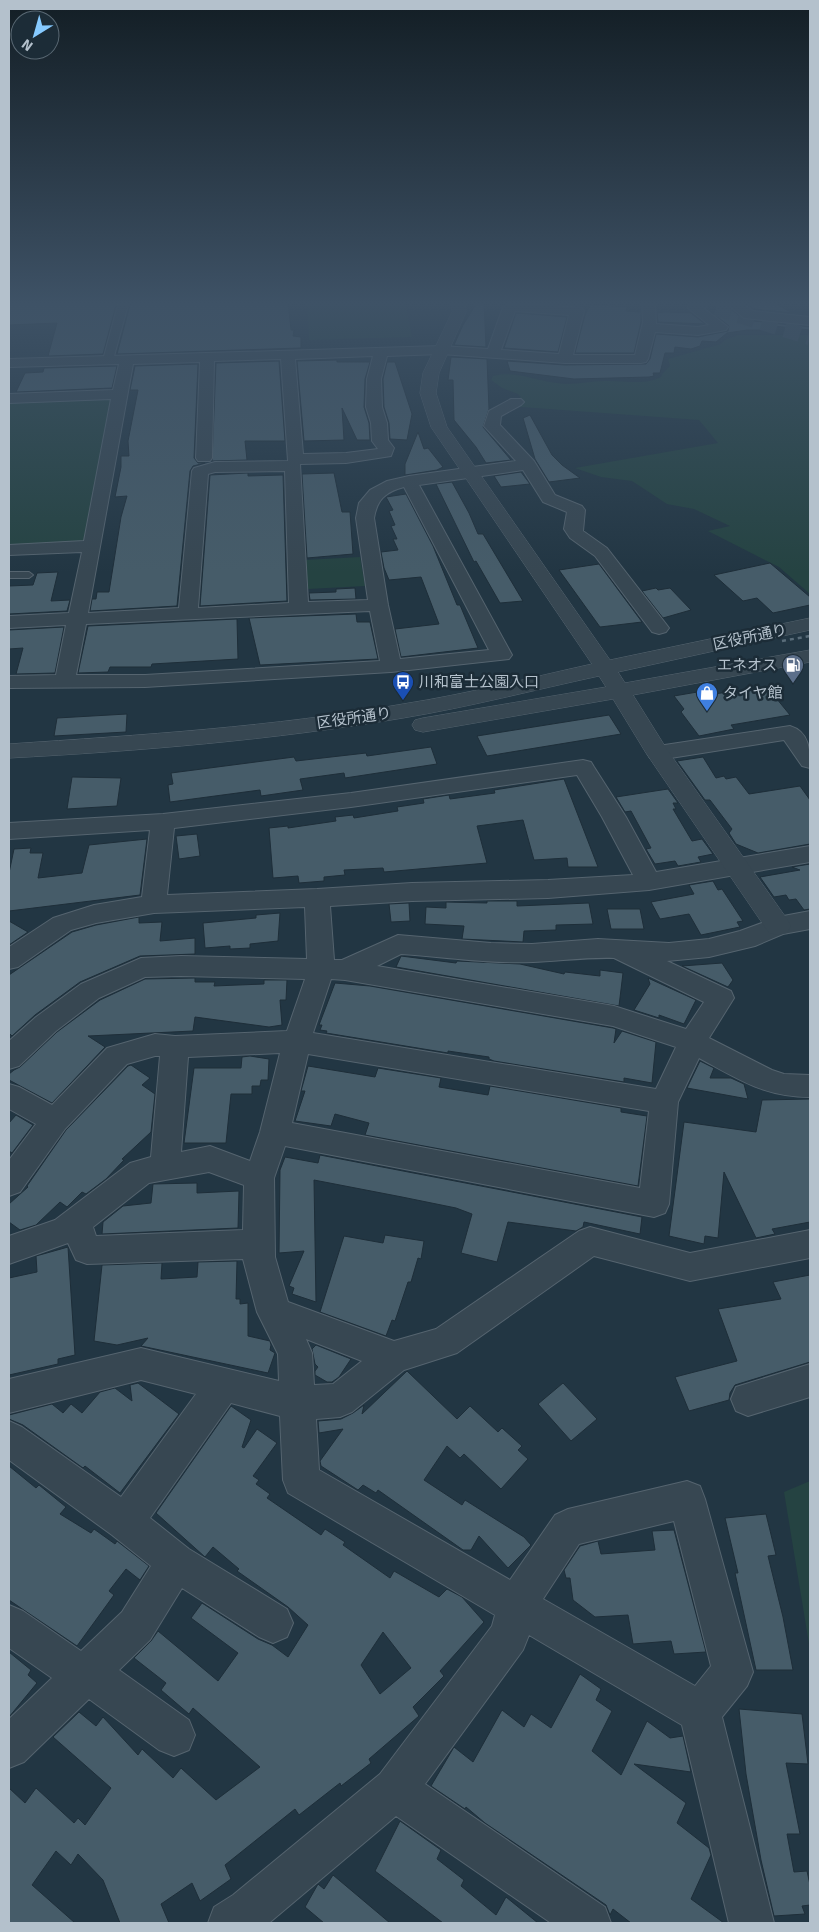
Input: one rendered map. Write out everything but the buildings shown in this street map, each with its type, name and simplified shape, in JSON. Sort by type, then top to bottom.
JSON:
[{"type":"street","points":[[204,458],[206,391]]},
{"type":"street","points":[[290,391],[295,459],[327,459],[385,453],[386,448],[380,441],[379,423],[374,407],[374,391]]},
{"type":"street","points":[[428,391],[439,427],[468,472],[605,668],[658,753],[778,926]]},
{"type":"street","points":[[9,398],[119,394],[92,546],[65,681]]},
{"type":"street","points":[[516,402],[494,414],[492,426],[528,464],[549,498],[576,510],[573,529],[576,534],[601,552],[659,628]]},
{"type":"street","points":[[391,666],[378,605],[364,518],[368,502],[376,494],[393,485],[409,481],[528,464]]},
{"type":"street","points":[[188,614],[200,471],[215,468],[293,466],[299,609]]},
{"type":"street","points":[[9,682],[145,681],[391,666],[502,655],[409,481]]},
{"type":"street","points":[[9,550],[92,546]]},
{"type":"street","points":[[9,622],[378,605]]},
{"type":"street","name":"区役所通り","points":[[9,751],[177,739],[290,727],[404,711],[810,624]]},
{"type":"street","name":"区役所通り","points":[[9,767],[283,743],[498,713],[810,656]]},
{"type":"street","points":[[658,753],[790,733],[810,761]]},
{"type":"street","points":[[9,831],[163,822],[351,800],[583,766],[614,817],[649,882]]},
{"type":"street","points":[[154,904],[163,822]]},
{"type":"street","points":[[9,960],[62,924],[94,914],[154,904],[317,898],[412,892],[548,889],[649,882],[810,854]]},
{"type":"street","points":[[317,898],[333,970],[297,1041],[275,1132],[259,1178],[259,1257],[274,1312],[295,1353],[301,1480],[437,1561],[517,1604],[700,1712],[751,1923]]},
{"type":"street","points":[[333,970],[398,944],[491,952],[532,953],[577,949],[669,952],[709,948],[746,939],[778,926],[810,920]]},
{"type":"street","points":[[275,1132],[654,1204],[664,1102],[692,1042],[721,998],[620,950]]},
{"type":"street","points":[[9,1058],[46,1024],[90,991],[141,968],[181,966],[333,970],[614,1016],[692,1042],[764,1079],[784,1085],[810,1086]]},
{"type":"street","points":[[9,1183],[55,1121],[117,1056],[155,1045],[175,1047],[297,1041],[664,1102]]},
{"type":"street","points":[[164,1166],[175,1047]]},
{"type":"street","points":[[9,1095],[55,1121]]},
{"type":"street","points":[[9,1250],[66,1230],[141,1172],[164,1166],[210,1159],[259,1178]]},
{"type":"street","points":[[75,1223],[87,1250],[258,1244]]},
{"type":"street","points":[[9,1396],[141,1364],[298,1403],[340,1400],[394,1357],[445,1342],[590,1242],[690,1267],[810,1244]]},
{"type":"street","points":[[274,1312],[394,1357]]},
{"type":"street","points":[[748,1399],[810,1381]]},
{"type":"street","points":[[125,1522],[224,1384]]},
{"type":"street","points":[[9,1439],[125,1522],[176,1562],[273,1623]]},
{"type":"street","points":[[248,1919],[395,1789],[509,1636],[517,1604],[568,1528],[688,1499],[733,1672],[700,1712]]},
{"type":"street","points":[[9,1747],[136,1626],[176,1562]]},
{"type":"street","points":[[9,1624],[83,1676],[107,1685],[174,1735]]},
{"type":"street","points":[[395,1789],[589,1923]]},
{"type":"lane","points":[[9,575],[29,574]]},
{"type":"green space","points":[[510,391],[810,391],[810,594],[779,567],[708,531],[730,526],[694,509],[667,504],[632,481],[601,477],[575,468],[718,443],[699,420],[507,406],[521,397]]},
{"type":"green space","points":[[111,397],[84,542],[9,546],[9,400]]},
{"type":"green space","points":[[360,557],[365,586],[308,589],[305,560]]},
{"type":"green space","points":[[810,1481],[810,1650],[784,1492]]},
{"type":"railway","points":[[782,641],[810,636]]},
{"type":"place","name":"エネオス","points":[[793,684]]},
{"type":"place","name":"川和富士公園入口","points":[[403,701]]},
{"type":"place","name":"タイヤ館","points":[[707,712]]}]
